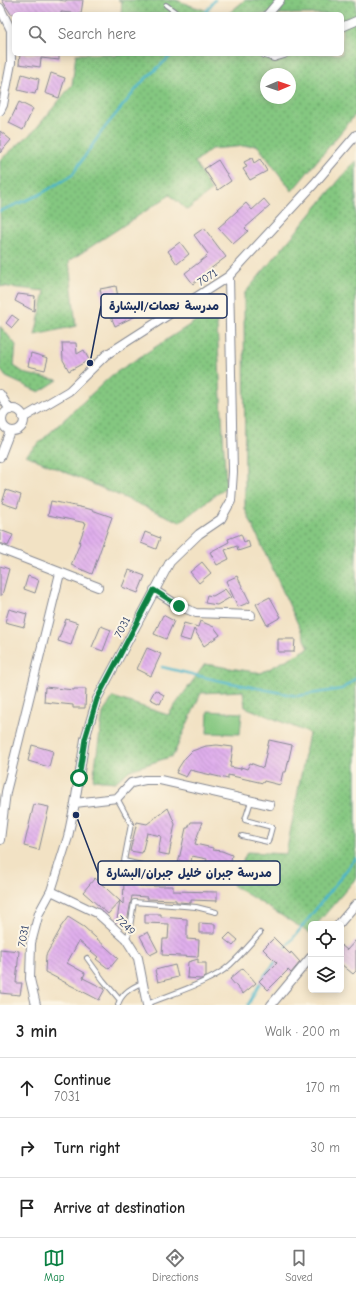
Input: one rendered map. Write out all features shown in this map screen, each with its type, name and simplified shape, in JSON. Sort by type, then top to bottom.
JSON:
[{"type":"street","points":[[270,12],[280,0]]},
{"type":"street","points":[[0,8],[11,30],[11,63],[3,106],[0,111]]},
{"type":"street","points":[[344,26],[356,21]]},
{"type":"street","name":"7071","points":[[23,418],[69,391],[106,355],[229,276],[314,184],[356,135]]},
{"type":"street","name":"7031","points":[[36,1005],[30,979],[31,943],[39,912],[51,891],[68,837],[85,739],[97,699],[170,562],[199,534],[221,519],[231,501],[233,472],[229,276]]},
{"type":"street","points":[[0,394],[10,410]]},
{"type":"street","points":[[10,410],[19,411],[23,418],[20,428],[13,431],[10,431],[4,427],[2,421],[4,414],[10,410]]},
{"type":"street","points":[[0,457],[10,431]]},
{"type":"street","points":[[0,549],[98,587]]},
{"type":"street","points":[[0,840],[6,792],[60,573]]},
{"type":"street","points":[[154,590],[179,606],[196,613],[251,615]]},
{"type":"street","points":[[75,803],[117,798],[131,783],[145,780],[160,780],[270,805]]},
{"type":"street","name":"7249","points":[[51,891],[97,913],[126,939],[138,958],[146,1004]]},
{"type":"street","points":[[342,921],[356,904]]},
{"type":"street","points":[[271,1005],[308,961]]},
{"type":"lane","points":[[166,5],[175,12]]},
{"type":"lane","points":[[117,798],[131,824],[124,861],[142,865]]},
{"type":"lane","points":[[242,836],[268,842],[272,827],[245,820],[251,801]]},
{"type":"lane","points":[[126,939],[129,933],[134,902],[196,907],[216,912]]},
{"type":"lane","points":[[146,1004],[215,976],[230,965],[260,933]]},
{"type":"lane","points":[[87,958],[119,999]]},
{"type":"lane","points":[[118,1005],[119,999],[131,988],[142,982]]},
{"type":"green space","points":[[118,0],[176,0],[212,12],[121,12],[122,2]]},
{"type":"green space","points":[[245,0],[356,0],[356,114],[292,191],[257,145],[211,149],[195,162],[211,191],[187,210],[170,195],[69,261],[76,326],[35,335],[45,291],[0,286],[0,160],[34,131],[72,85],[76,56],[344,56],[344,12],[230,12]]},
{"type":"green space","points":[[356,160],[356,878],[320,921],[308,921],[308,932],[232,885],[247,852],[286,854],[309,733],[245,707],[243,691],[201,693],[173,756],[130,770],[115,782],[93,780],[103,713],[113,697],[168,715],[205,664],[261,673],[309,648],[245,509],[244,294]]},
{"type":"green space","points":[[216,308],[226,487],[180,522],[26,455],[112,375]]},
{"type":"green space","points":[[0,326],[16,345],[14,366],[26,374],[58,380],[39,392],[6,377],[0,369]]},
{"type":"green space","points":[[208,711],[242,713],[240,734],[207,733]]},
{"type":"building","points":[[2,0],[83,0],[81,12],[12,12],[11,14]]},
{"type":"building","points":[[20,56],[59,56],[59,60],[41,58],[40,67],[19,64]]},
{"type":"building","points":[[51,73],[65,78],[59,98],[45,93]]},
{"type":"building","points":[[22,74],[39,79],[35,94],[18,90]]},
{"type":"building","points":[[19,102],[33,109],[23,130],[9,123]]},
{"type":"building","points":[[0,131],[11,140],[0,153]]},
{"type":"building","points":[[252,158],[254,163],[260,159],[267,171],[250,180],[243,169],[247,167],[244,162]]},
{"type":"building","points":[[218,160],[231,181],[218,190],[204,169]]},
{"type":"building","points":[[264,199],[270,206],[245,228],[248,231],[233,244],[218,228],[246,203],[252,210]]},
{"type":"building","points":[[204,228],[226,257],[193,284],[185,273],[208,254],[194,235]]},
{"type":"building","points":[[180,242],[189,254],[177,264],[168,251]]},
{"type":"building","points":[[116,286],[120,309],[134,302],[140,314],[115,326],[107,307],[104,307],[100,289]]},
{"type":"building","points":[[18,294],[35,296],[34,311],[15,301]]},
{"type":"building","points":[[12,315],[19,320],[12,328],[6,323]]},
{"type":"building","points":[[62,343],[76,343],[77,354],[84,350],[89,360],[69,371],[63,360]]},
{"type":"building","points":[[31,353],[48,358],[45,370],[28,366]]},
{"type":"building","points":[[6,490],[21,495],[17,508],[2,503]]},
{"type":"building","points":[[51,501],[89,509],[112,517],[92,574],[71,565],[86,523],[48,515]]},
{"type":"building","points":[[0,530],[13,535],[8,546],[0,543]]},
{"type":"building","points":[[145,532],[160,538],[156,549],[141,543]]},
{"type":"building","points":[[241,534],[244,542],[248,540],[250,547],[238,551],[237,546],[225,550],[229,559],[217,565],[210,552],[229,542],[228,539]]},
{"type":"building","points":[[202,562],[211,573],[199,583],[190,572]]},
{"type":"building","points":[[0,566],[9,569],[2,595],[0,595]]},
{"type":"building","points":[[129,570],[145,576],[138,593],[122,587]]},
{"type":"building","points":[[28,576],[39,580],[35,593],[24,589]]},
{"type":"building","points":[[237,576],[250,602],[238,607],[226,581]]},
{"type":"building","points":[[225,589],[231,597],[217,605],[205,603],[207,595],[213,596]]},
{"type":"building","points":[[270,597],[281,617],[267,625],[256,604]]},
{"type":"building","points":[[9,609],[27,614],[24,627],[5,622]]},
{"type":"building","points":[[163,615],[174,621],[166,639],[154,634]]},
{"type":"building","points":[[66,619],[78,623],[71,645],[58,641]]},
{"type":"building","points":[[200,621],[214,627],[220,635],[204,646],[194,629],[190,641],[179,638],[184,623],[198,627]]},
{"type":"building","points":[[101,626],[111,630],[103,651],[92,647]]},
{"type":"building","points":[[278,639],[295,639],[294,652],[278,652]]},
{"type":"building","points":[[147,648],[161,654],[151,676],[137,669]]},
{"type":"building","points":[[45,687],[74,690],[86,689],[85,708],[73,708],[73,705],[44,702]]},
{"type":"building","points":[[155,690],[164,695],[160,704],[150,699]]},
{"type":"building","points":[[269,740],[292,745],[286,772],[283,772],[280,785],[264,781],[263,783],[228,775],[228,779],[190,770],[186,777],[176,773],[185,758],[192,751],[206,746],[217,745],[233,747],[230,767],[241,769],[241,767],[247,769],[250,763],[263,768]]},
{"type":"building","points":[[32,745],[53,751],[49,767],[28,761]]},
{"type":"building","points":[[34,804],[49,807],[39,850],[24,846]]},
{"type":"building","points":[[168,808],[175,824],[169,855],[158,853],[161,836],[147,833],[142,853],[130,851],[137,822],[147,824]]},
{"type":"building","points":[[191,822],[203,822],[195,844],[213,848],[213,850],[222,851],[232,855],[227,881],[214,879],[216,872],[204,871],[207,859],[192,856],[189,874],[179,873],[180,864],[178,864],[186,828],[188,828]]},
{"type":"building","points":[[95,878],[120,901],[108,914],[83,892]]},
{"type":"building","points":[[124,883],[140,884],[140,886],[173,886],[173,891],[217,892],[217,901],[191,900],[191,903],[176,902],[176,900],[147,899],[147,897],[132,896],[127,922],[117,920],[120,901],[123,904]]},
{"type":"building","points":[[145,914],[161,914],[161,917],[187,919],[187,939],[199,940],[198,957],[162,955],[163,939],[168,939],[169,924],[145,923]]},
{"type":"building","points":[[68,917],[84,927],[118,958],[109,969],[96,959],[98,957],[79,941],[67,963],[85,973],[83,978],[105,989],[99,1000],[45,972],[46,955],[60,928]]},
{"type":"building","points":[[199,923],[215,924],[215,933],[199,933]]},
{"type":"building","points":[[148,932],[158,951],[150,955],[140,936]]},
{"type":"building","points":[[230,933],[238,940],[233,946],[224,939]]},
{"type":"building","points":[[274,938],[290,954],[291,952],[300,962],[291,973],[288,970],[268,990],[259,981],[277,963],[263,949]]},
{"type":"building","points":[[356,940],[356,971],[353,974],[344,966],[344,948],[347,950]]},
{"type":"building","points":[[0,949],[19,951],[16,983],[22,983],[20,995],[0,993]]},
{"type":"building","points":[[198,959],[198,963],[206,963],[206,977],[201,979],[187,978],[188,962]]},
{"type":"building","points":[[175,965],[178,977],[158,982],[155,970]]},
{"type":"building","points":[[243,968],[256,983],[243,994],[230,979]]},
{"type":"waterway","points":[[206,12],[215,0]]},
{"type":"waterway","points":[[0,211],[39,195],[72,175],[102,131],[143,81],[171,56]]},
{"type":"waterway","points":[[162,667],[216,680],[297,696],[342,689],[356,678]]},
{"type":"waterway","points":[[283,951],[356,858]]},
{"type":"waterway","points":[[248,1005],[264,976],[277,960]]},
{"type":"place","name":"مدرسة نعمات/البشارة","points":[[90,363]]},
{"type":"place","name":"مدرسة جبران خليل جبران/البشارة","points":[[76,815]]},
{"type":"route","points":[[79,778],[85,739],[97,699],[154,590],[179,606]]}]
